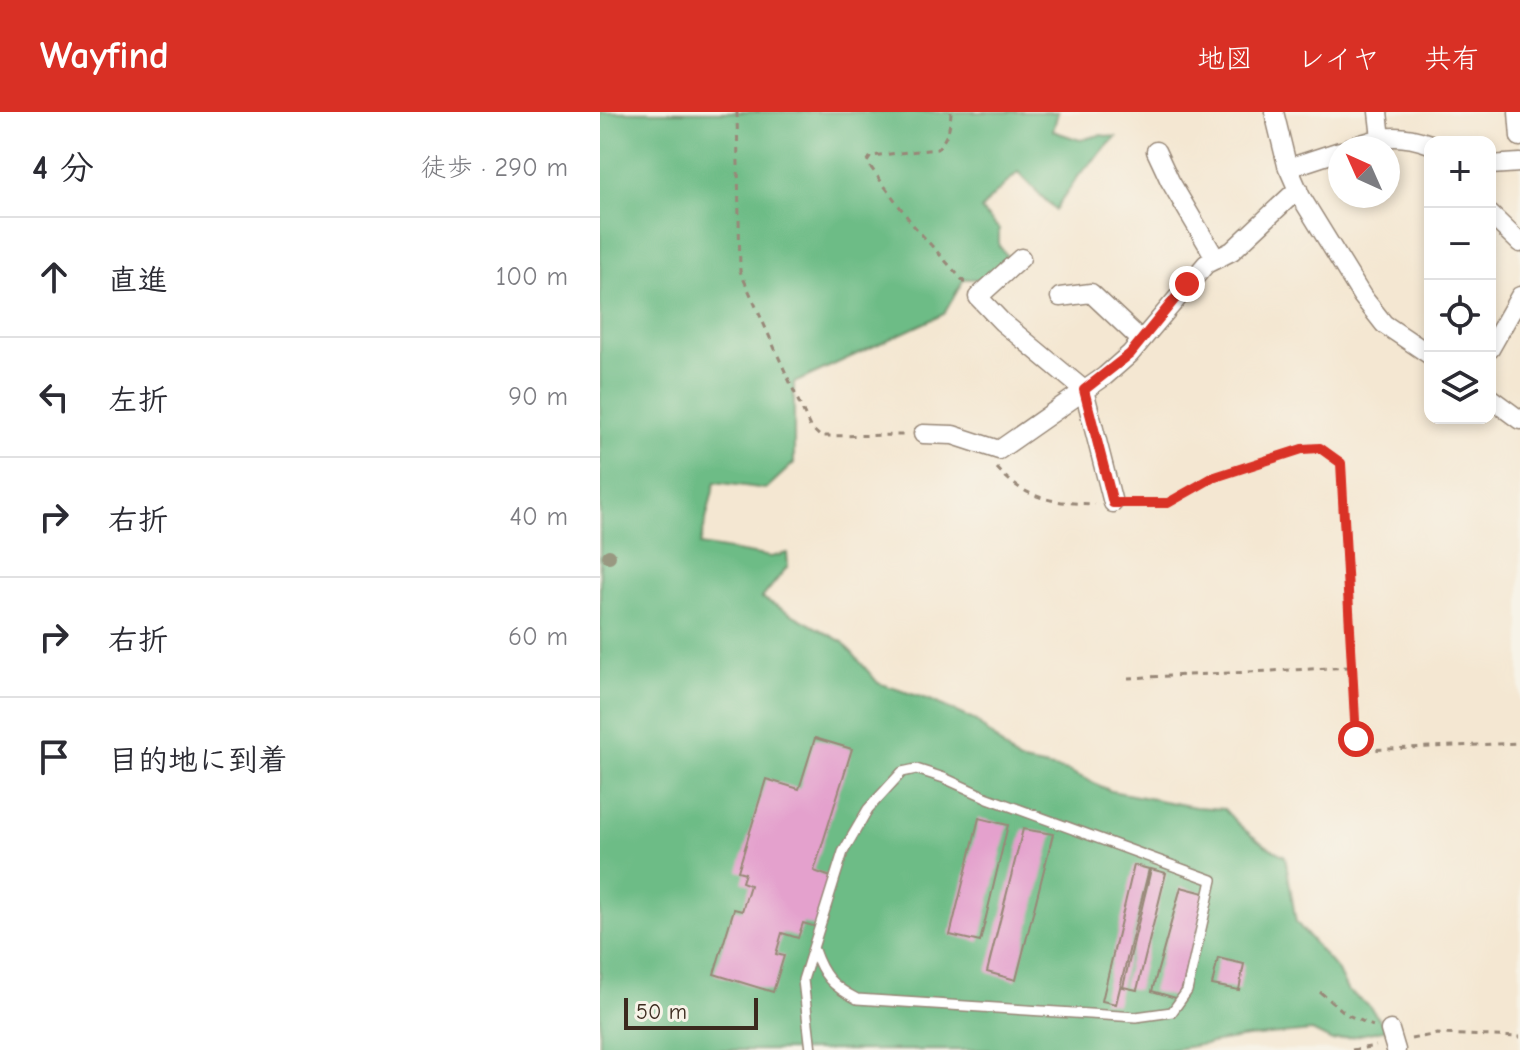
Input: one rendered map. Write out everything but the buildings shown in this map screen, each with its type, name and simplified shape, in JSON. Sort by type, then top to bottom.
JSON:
[{"type":"street","points":[[1273,112],[1288,168],[1298,189],[1362,296],[1384,324],[1426,352]]},
{"type":"street","points":[[1378,112],[1381,136]]},
{"type":"street","points":[[1518,112],[1520,137]]},
{"type":"street","points":[[1400,138],[1424,142]]},
{"type":"street","points":[[1156,151],[1216,259]]},
{"type":"street","points":[[1288,168],[1328,155]]},
{"type":"street","points":[[1496,165],[1520,163]]},
{"type":"street","points":[[923,434],[953,435],[999,450],[1105,376],[1141,340],[1206,264],[1232,251],[1298,189]]},
{"type":"street","points":[[1496,220],[1520,243]]},
{"type":"street","points":[[1021,258],[978,297],[1002,322],[1084,390],[1113,503]]},
{"type":"street","points":[[1060,297],[1091,293],[1141,340]]},
{"type":"street","points":[[1496,338],[1520,296]]},
{"type":"street","points":[[1496,402],[1520,420]]},
{"type":"lane","points":[[811,1050],[803,980],[843,852],[880,794],[902,772],[916,769],[1212,880],[1187,991],[1172,1012],[1136,1017],[857,999],[834,987],[818,963],[814,950]]},
{"type":"path","points":[[737,112],[740,271],[810,427],[820,436],[923,434]]},
{"type":"path","points":[[951,112],[946,139],[937,149],[871,156],[867,162],[913,225],[978,297]]},
{"type":"path","points":[[991,448],[992,462],[1004,476],[1039,499],[1113,503],[1168,503],[1212,478],[1302,449],[1320,448],[1341,463],[1356,739],[1365,750],[1520,743]]},
{"type":"path","points":[[1128,678],[1352,667]]},
{"type":"path","points":[[1320,992],[1348,1015],[1394,1041]]},
{"type":"path","points":[[1352,1050],[1437,1034],[1520,1037]]},
{"type":"green space","points":[[600,112],[1058,112],[1053,131],[1080,140],[1100,135],[1116,137],[1080,174],[1055,210],[1018,172],[990,199],[981,210],[999,229],[999,246],[1009,258],[987,279],[964,279],[944,314],[794,383],[794,463],[766,489],[715,482],[700,545],[771,557],[787,553],[788,566],[762,598],[843,642],[878,683],[930,700],[976,721],[1018,761],[1068,771],[1111,791],[1195,807],[1224,809],[1252,836],[1285,856],[1296,922],[1338,971],[1347,990],[1369,1006],[1387,1029],[1332,1041],[1312,1031],[1247,1037],[1169,1050],[600,1050]]},
{"type":"route","points":[[1187,284],[1130,354],[1084,390],[1113,503],[1168,503],[1212,478],[1302,449],[1320,448],[1341,463],[1356,739]]}]
